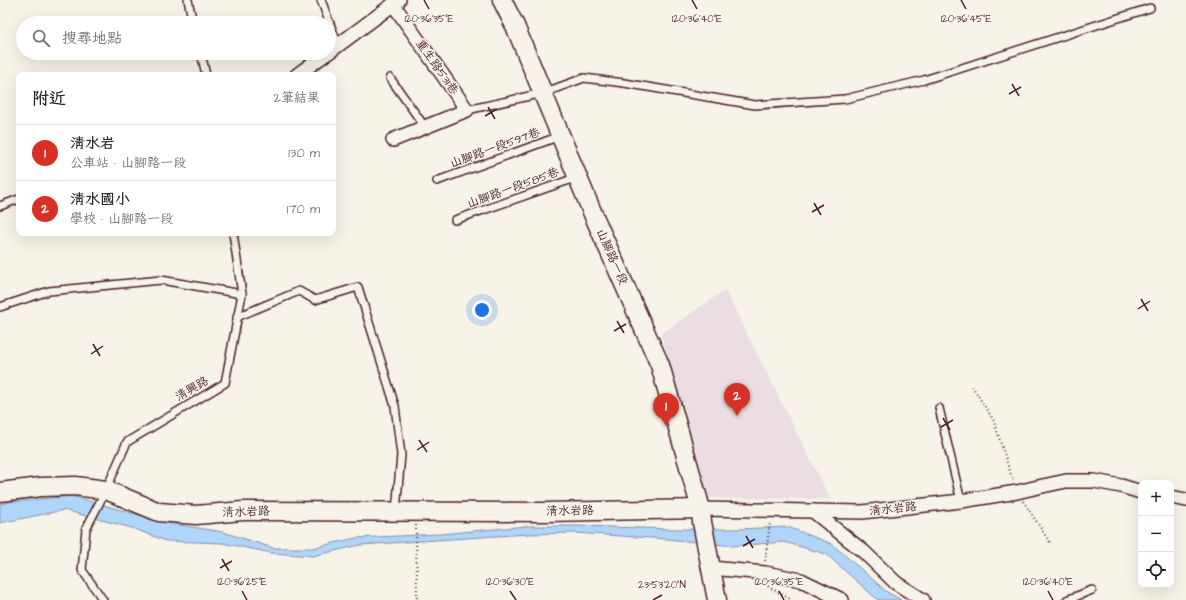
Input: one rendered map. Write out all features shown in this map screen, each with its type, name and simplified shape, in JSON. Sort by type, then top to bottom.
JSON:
[{"type":"street","name":"山腳路一段","points":[[502,0],[515,26],[578,177],[660,365],[702,515],[710,563]]},
{"type":"street","points":[[336,46],[396,2]]},
{"type":"street","name":"重生路531巷","points":[[396,2],[467,110]]},
{"type":"street","points":[[301,72],[317,60]]},
{"type":"street","points":[[393,140],[467,110]]},
{"type":"street","name":"清水岩路","points":[[0,492],[41,487],[75,486],[106,490],[158,512],[196,515],[244,511],[545,512],[702,515],[813,511],[862,512],[961,502],[1066,481],[1094,481],[1138,491]]},
{"type":"street","points":[[1174,498],[1186,500]]},
{"type":"street","points":[[813,511],[864,552],[896,583],[923,600]]},
{"type":"street","points":[[717,600],[710,563],[801,580],[842,600]]},
{"type":"lane","points":[[188,0],[191,16]]},
{"type":"lane","points":[[321,0],[324,16]]},
{"type":"lane","points":[[467,110],[543,93],[584,78],[624,83],[754,105],[845,99],[924,80],[1150,8]]},
{"type":"lane","points":[[203,60],[205,72]]},
{"type":"lane","points":[[390,78],[425,127]]},
{"type":"lane","name":"山腳路一段597巷","points":[[437,181],[561,136]]},
{"type":"lane","name":"山腳路一段585巷","points":[[455,220],[578,177]]},
{"type":"lane","points":[[0,206],[16,201]]},
{"type":"lane","name":"清興路","points":[[103,600],[82,570],[86,529],[106,490],[127,442],[225,383],[242,294],[233,236]]},
{"type":"lane","points":[[0,307],[50,291],[161,280],[242,294]]},
{"type":"lane","points":[[237,317],[299,291],[315,300],[358,287],[395,406],[401,455],[396,512]]},
{"type":"lane","points":[[939,408],[961,502]]},
{"type":"lane","points":[[1067,600],[1092,590]]},
{"type":"path","points":[[972,386],[993,419],[1017,492],[1051,544]]},
{"type":"path","points":[[416,512],[415,554],[417,600]]},
{"type":"path","points":[[766,554],[770,520]]},
{"type":"path","points":[[765,573],[769,587],[792,600]]},
{"type":"shaded area","points":[[725,290],[830,499],[709,498],[661,334]]},
{"type":"water","points":[[72,496],[167,523],[223,532],[273,548],[312,548],[356,538],[440,534],[527,526],[671,529],[788,527],[832,544],[887,592],[901,600],[878,600],[826,554],[784,542],[733,546],[667,539],[575,533],[528,534],[360,545],[313,556],[272,553],[222,543],[166,541],[132,528],[64,510],[0,523],[0,504]]},
{"type":"place","name":"清水國小","points":[[737,416]]},
{"type":"place","name":"清水岩","points":[[666,426]]}]
